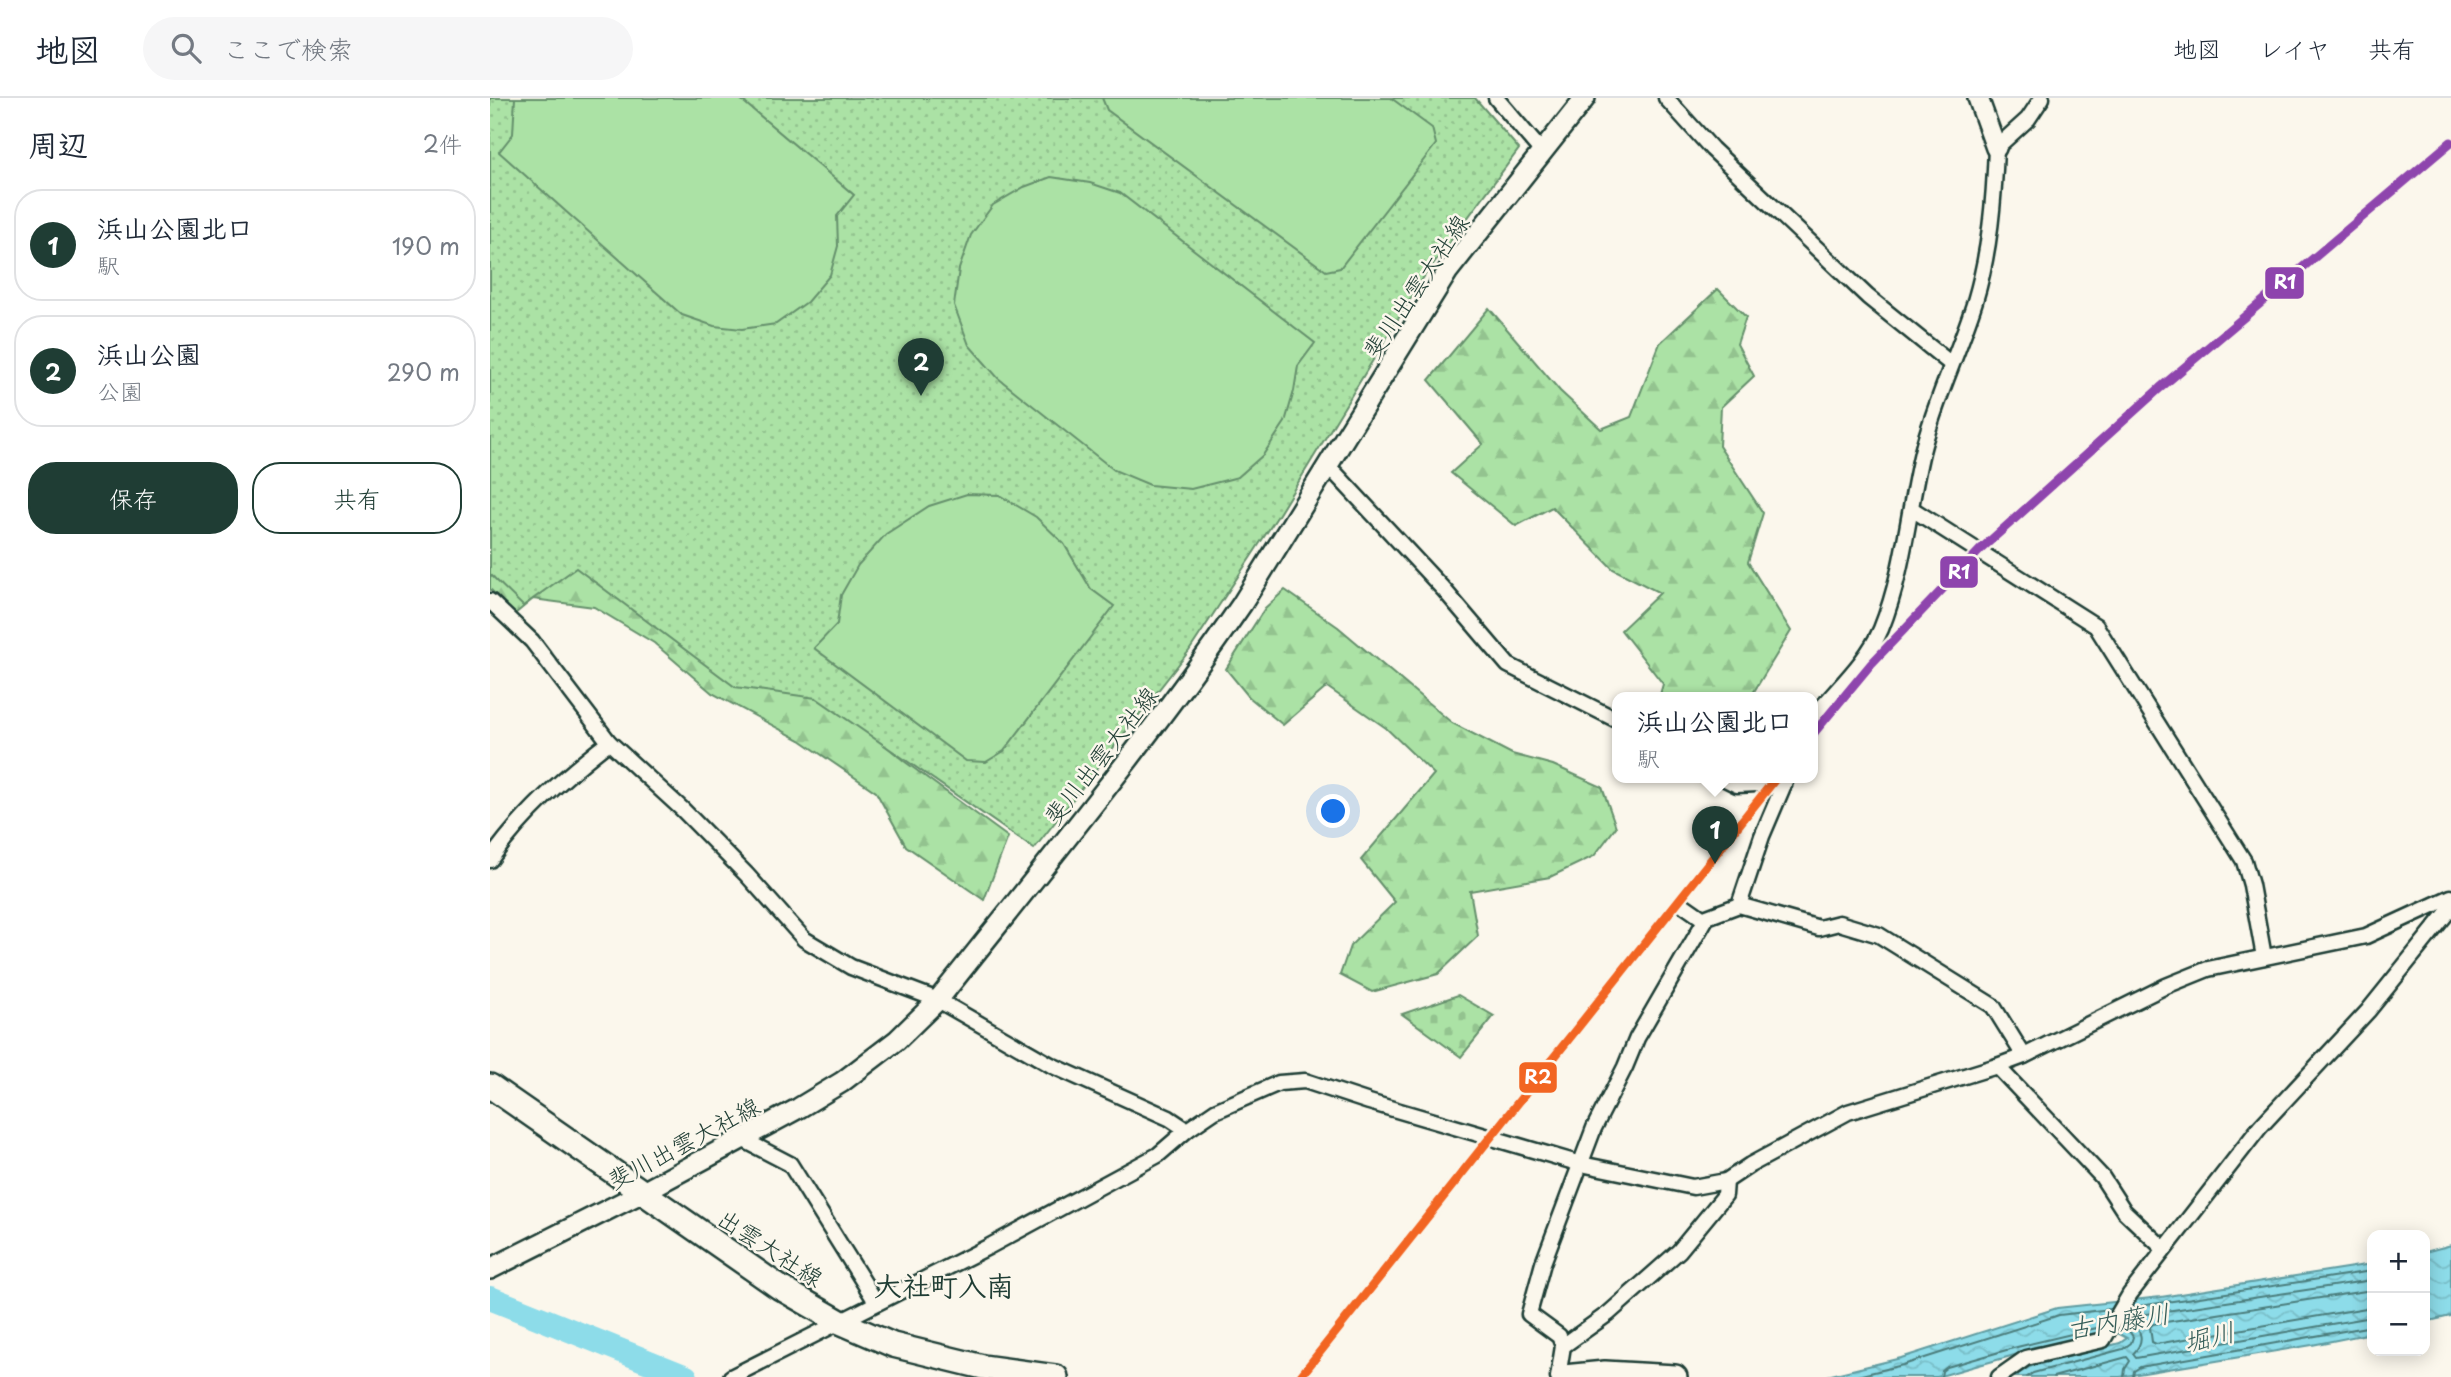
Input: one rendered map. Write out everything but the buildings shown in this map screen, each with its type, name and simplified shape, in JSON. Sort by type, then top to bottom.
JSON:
[{"type":"main road","name":"斐川出雲大社線","points":[[493,1265],[643,1192],[799,1108],[842,1082],[897,1040],[937,1000],[1158,721],[1210,651],[1242,604],[1448,271],[1585,98]]},
{"type":"main road","points":[[1978,98],[1996,148]]},
{"type":"main road","name":"出雲大社線","points":[[490,1086],[779,1287],[840,1322],[892,1345],[983,1367],[1056,1377]]},
{"type":"main road","points":[[1561,1377],[1605,1373],[1675,1377]]},
{"type":"street","points":[[1496,98],[1542,152]]},
{"type":"street","points":[[1666,98],[1712,149],[1868,297],[1951,363]]},
{"type":"street","points":[[1818,712],[1861,660],[1880,631],[1900,569],[1922,453],[1951,363],[1975,302],[1989,245],[1996,148],[2028,119],[2042,98]]},
{"type":"street","points":[[1327,467],[1445,591],[1508,665],[1612,717]]},
{"type":"street","points":[[1912,509],[2096,626],[2244,861],[2252,885],[2264,957]]},
{"type":"street","points":[[490,601],[532,641],[609,742],[747,874],[804,939],[852,967],[937,1000],[1051,1065],[1169,1118],[1187,1130]]},
{"type":"street","points":[[490,860],[509,832],[561,780],[609,742]]},
{"type":"street","points":[[1732,783],[1737,786],[1758,783]]},
{"type":"street","points":[[1740,905],[1762,836],[1785,783]]},
{"type":"street","points":[[733,1376],[988,1247],[1158,1155],[1215,1111],[1279,1083],[1305,1081],[1581,1164],[1693,1187],[1726,1181],[1750,1165],[1848,1112],[2024,1056],[2166,986],[2208,969],[2366,936],[2451,897]]},
{"type":"street","points":[[1561,1377],[1563,1346],[1559,1336],[1529,1314],[1543,1263],[1594,1128],[1625,1068],[1637,1038],[1707,916],[1740,905],[1819,928],[1839,923],[1878,935],[1993,1006],[2024,1056]]},
{"type":"street","points":[[1685,906],[1705,920]]},
{"type":"street","points":[[1999,1377],[2026,1358],[2104,1340],[2130,1294],[2260,1127],[2368,1011],[2451,908]]},
{"type":"street","points":[[1997,1066],[2102,1177],[2124,1212],[2164,1249]]},
{"type":"street","points":[[742,1139],[790,1164],[876,1302]]},
{"type":"street","points":[[1563,1346],[1609,1313],[1679,1251],[1725,1195],[1726,1181]]},
{"type":"green space","points":[[490,98],[1475,98],[1519,149],[1425,275],[1277,517],[1189,651],[1034,849],[816,698],[735,687],[576,568],[523,606],[490,574]]},
{"type":"green space","points":[[515,98],[739,98],[854,195],[837,216],[838,246],[830,275],[807,302],[776,324],[742,329],[714,326],[682,315],[499,152],[513,134]]},
{"type":"green space","points":[[1102,98],[1391,98],[1432,128],[1436,144],[1340,268],[1326,271],[1107,110]]},
{"type":"green space","points":[[1051,177],[1090,183],[1120,193],[1315,343],[1298,366],[1285,422],[1263,455],[1238,477],[1191,489],[1150,485],[1114,470],[998,378],[969,345],[954,305],[959,269],[971,235],[993,205],[1024,187]]},
{"type":"green space","points":[[1718,289],[1746,317],[1737,344],[1754,376],[1721,407],[1719,446],[1763,513],[1748,562],[1791,631],[1754,692],[1661,692],[1663,684],[1621,630],[1660,593],[1613,569],[1552,507],[1516,526],[1451,473],[1483,444],[1429,380],[1489,308],[1560,391],[1601,429],[1631,417],[1660,343]]},
{"type":"green space","points":[[490,389],[721,608],[904,761],[1008,837],[984,900],[906,846],[876,792],[800,740],[712,693],[654,643],[594,607],[533,599],[515,614],[490,589]]},
{"type":"green space","points":[[967,494],[999,495],[1036,517],[1064,544],[1091,589],[1114,606],[1004,751],[986,762],[966,761],[814,648],[837,624],[841,595],[858,565],[886,534],[929,506]]},
{"type":"green space","points":[[1285,590],[1338,627],[1452,723],[1512,754],[1553,765],[1602,787],[1616,827],[1594,856],[1550,877],[1470,891],[1478,936],[1438,974],[1372,992],[1340,975],[1350,946],[1395,902],[1361,860],[1434,774],[1386,728],[1327,687],[1283,725],[1249,697],[1226,669],[1265,608]]},
{"type":"green space","points":[[1458,995],[1494,1016],[1461,1057],[1402,1014]]},
{"type":"water","points":[[2451,1245],[2451,1316],[2430,1321],[2430,1293],[2430,1251]]},
{"type":"water","name":"堀川","points":[[2367,1265],[2367,1334],[2120,1377],[2014,1377],[2029,1367],[2120,1343],[2127,1338],[2114,1331],[1937,1377],[1823,1377],[1901,1358],[2057,1308],[2161,1297]]},
{"type":"waterway","name":"古内藤川","points":[[490,1298],[686,1377]]},
{"type":"transit line","name":"R1","points":[[1818,728],[1871,664],[1981,549],[2160,388],[2451,142]]},
{"type":"transit line","name":"R2","points":[[1300,1377],[1772,783]]},
{"type":"place","name":"浜山公園","points":[[921,396]]},
{"type":"place","name":"浜山公園北口","points":[[1715,864]]},
{"type":"district","name":"大社町入南","points":[[944,1284]]}]
